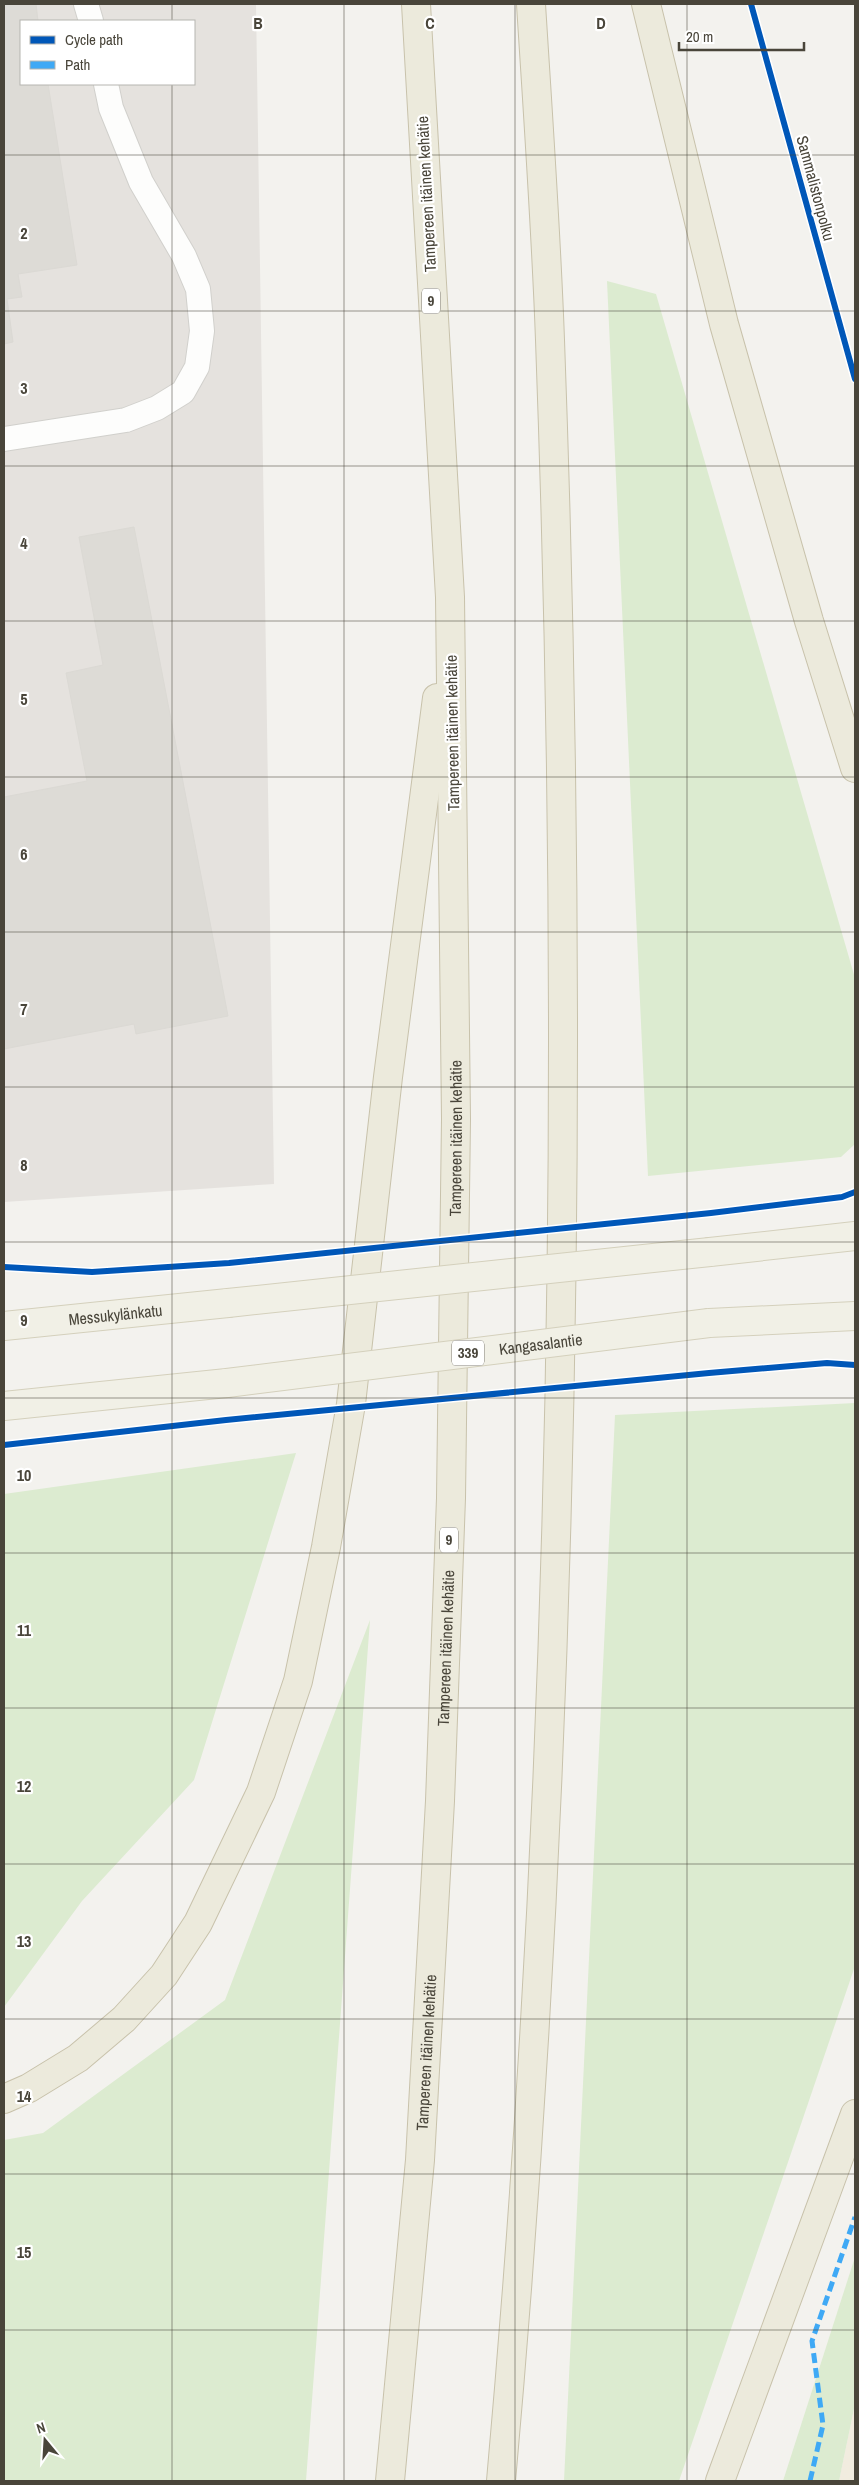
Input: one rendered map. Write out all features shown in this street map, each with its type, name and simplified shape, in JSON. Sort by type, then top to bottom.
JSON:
[{"type":"highway","name":"Tampereen itäinen kehätie","points":[[390,2481],[420,2160],[440,1801],[451,1498],[456,1118],[450,597],[416,4]]},
{"type":"highway","points":[[501,2481],[520,2277],[547,1812],[559,1465],[563,1114],[560,740],[550,336],[531,4]]},
{"type":"highway","points":[[646,4],[724,324],[809,621],[855,768]]},
{"type":"highway","points":[[4,2099],[29,2088],[78,2058],[124,2019],[164,1975],[198,1924],[257,1801],[298,1680],[326,1547],[351,1404],[388,1078],[450,597]]},
{"type":"highway","points":[[720,2481],[855,2114]]},
{"type":"main road","name":"Messukylänkatu","points":[[4,1326],[855,1236]]},
{"type":"main road","name":"Kangasalantie","points":[[4,1406],[227,1384],[709,1323],[855,1316]]},
{"type":"lane","points":[[86,4],[90,20]]},
{"type":"lane","points":[[4,439],[126,420],[157,408],[183,392],[196,368],[202,331],[198,289],[184,256],[141,182],[112,108],[106,85]]},
{"type":"shaded area","points":[[4,4],[256,4],[274,1184],[4,1202]]},
{"type":"shaded area","points":[[855,2404],[855,2481],[839,2481]]},
{"type":"green space","points":[[607,281],[656,294],[855,978],[855,1144],[841,1157],[648,1176]]},
{"type":"green space","points":[[855,1403],[855,1966],[679,2481],[564,2481],[615,1415]]},
{"type":"green space","points":[[296,1453],[194,1780],[82,1901],[4,2007],[4,1494]]},
{"type":"green space","points":[[370,1620],[306,2481],[4,2481],[4,2140],[43,2133],[225,2000]]},
{"type":"green space","points":[[855,2257],[855,2404],[839,2481],[783,2481]]},
{"type":"building","points":[[4,4],[36,4],[38,20],[20,20],[20,85],[48,85],[77,265],[18,274],[22,297],[7,299],[13,342],[4,344]]},
{"type":"building","points":[[134,527],[228,1016],[136,1034],[134,1024],[4,1049],[4,797],[87,781],[66,673],[103,665],[79,537]]},
{"type":"marked path","points":[[810,2481],[823,2425],[812,2341],[855,2217]]},
{"type":"cycle path","name":"Sammalistonpolku","points":[[751,4],[855,379]]},
{"type":"cycle path","points":[[4,1267],[92,1272],[229,1263],[711,1213],[842,1197],[855,1192]]},
{"type":"cycle path","points":[[4,1445],[226,1420],[709,1373],[827,1363],[855,1365]]}]
